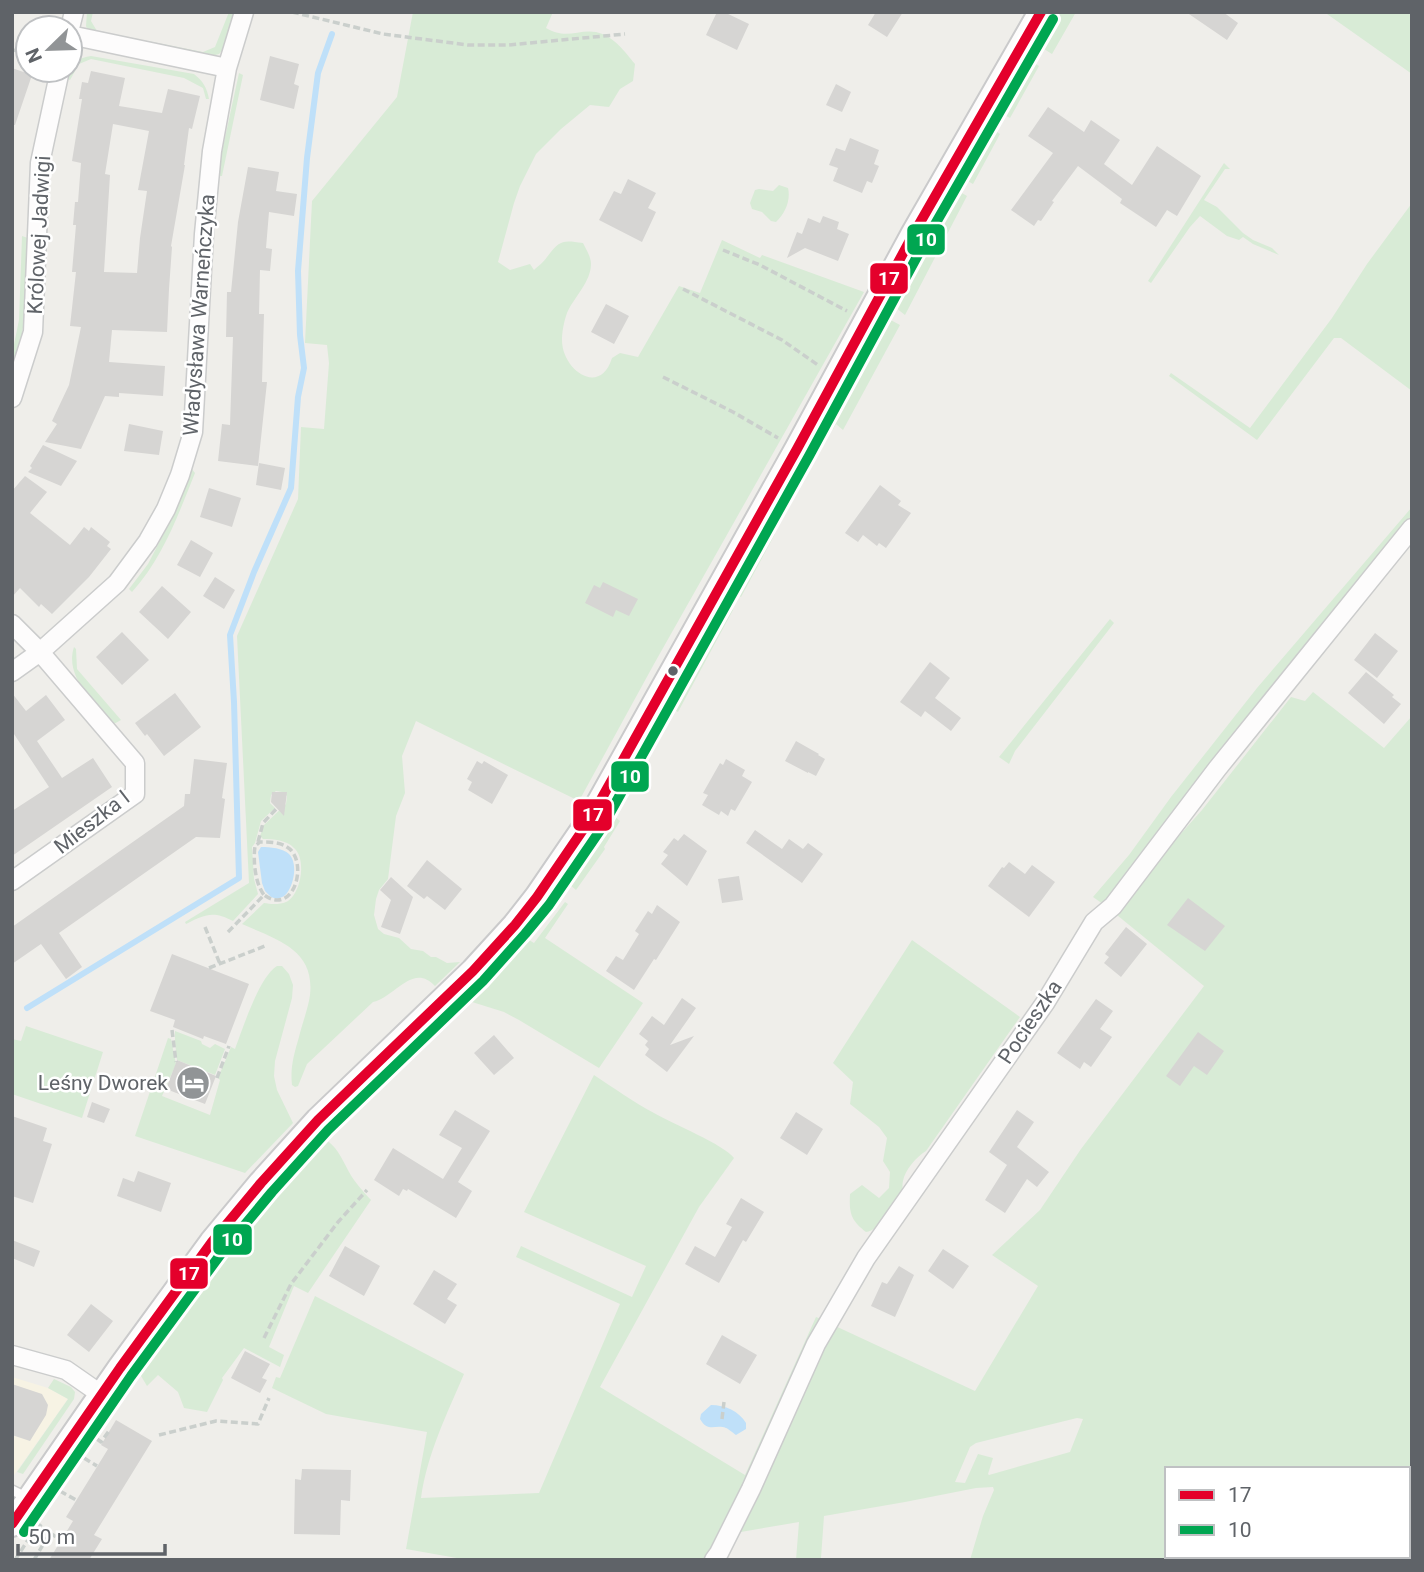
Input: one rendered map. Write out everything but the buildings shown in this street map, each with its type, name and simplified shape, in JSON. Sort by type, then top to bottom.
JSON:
[{"type":"main road","points":[[12,1524],[21,1495],[102,1395],[212,1242],[318,1120],[473,971],[515,925],[589,821],[915,233],[1041,12]]},
{"type":"street","name":"Władysława Warneńczyka","points":[[12,672],[40,652],[117,583],[148,541],[166,509],[180,475],[193,432],[204,234],[212,151],[226,68],[244,12]]},
{"type":"street","points":[[84,38],[226,68]]},
{"type":"street","name":"Królowej Jadwigi","points":[[12,398],[33,332],[40,163],[57,84]]},
{"type":"street","name":"Pocieszka","points":[[714,1560],[751,1489],[816,1344],[866,1258],[1018,1048],[1094,922],[1113,906],[1217,769],[1412,528]]},
{"type":"street","points":[[12,624],[40,652]]},
{"type":"street","name":"Mieszka I","points":[[12,881],[135,794],[135,764],[40,652]]},
{"type":"street","points":[[12,1355],[66,1370],[102,1395]]},
{"type":"path","points":[[292,12],[383,34],[468,45],[509,45],[625,34]]},
{"type":"path","points":[[723,250],[760,265],[852,314]]},
{"type":"path","points":[[683,289],[782,340],[822,368]]},
{"type":"path","points":[[663,377],[781,439]]},
{"type":"path","points":[[258,844],[273,842],[287,846],[295,854],[299,867],[294,888],[281,901],[275,901],[261,891],[254,855],[263,823],[278,807]]},
{"type":"path","points":[[228,932],[264,895]]},
{"type":"path","points":[[205,928],[220,964]]},
{"type":"path","points":[[209,968],[265,946]]},
{"type":"path","points":[[172,1030],[176,1062]]},
{"type":"path","points":[[217,1078],[229,1046]]},
{"type":"path","points":[[264,1338],[291,1284],[338,1222],[367,1190]]},
{"type":"path","points":[[159,1435],[216,1421],[258,1423],[269,1398]]},
{"type":"path","points":[[722,1419],[724,1402]]},
{"type":"path","points":[[101,1442],[109,1431]]},
{"type":"path","points":[[90,1462],[97,1466]]},
{"type":"path","points":[[60,1490],[76,1500]]},
{"type":"path","points":[[38,1524],[61,1540]]},
{"type":"path","points":[[34,1560],[50,1533]]},
{"type":"shaded area","points":[[12,1377],[48,1388],[68,1399],[12,1478]]},
{"type":"green space","points":[[87,12],[93,12],[91,21],[97,31],[203,52],[215,47],[229,12],[237,12],[229,43],[219,54],[208,57],[88,31]]},
{"type":"green space","points":[[413,12],[553,12],[546,28],[566,34],[590,31],[602,34],[618,45],[635,64],[633,81],[620,89],[609,107],[590,105],[536,154],[514,203],[498,262],[510,270],[530,264],[534,270],[559,244],[583,243],[590,259],[590,271],[567,313],[562,340],[568,361],[582,375],[599,376],[606,370],[612,358],[620,353],[638,357],[679,286],[700,293],[722,240],[760,258],[762,255],[864,292],[579,801],[416,721],[402,756],[405,793],[396,816],[388,879],[379,890],[374,915],[378,929],[384,934],[399,938],[411,949],[423,951],[447,963],[460,962],[435,986],[427,980],[412,979],[373,1002],[307,1064],[298,1086],[295,1087],[292,1085],[293,1061],[308,1006],[310,979],[300,957],[291,948],[242,924],[264,903],[286,902],[299,885],[301,868],[298,853],[291,845],[260,836],[264,825],[286,804],[287,796],[282,792],[276,791],[271,795],[270,803],[275,808],[261,821],[252,847],[258,894],[233,921],[210,915],[186,924],[185,922],[249,883],[237,636],[298,499],[301,427],[324,429],[329,363],[327,345],[305,343],[312,201],[397,97]]},
{"type":"green space","points":[[1054,12],[1076,12],[1052,54],[1036,44]]},
{"type":"green space","points":[[1412,12],[1412,74],[1327,14]]},
{"type":"green space","points":[[91,56],[194,74],[204,85],[209,99],[206,99],[203,88],[184,78],[91,59],[84,62],[84,58]]},
{"type":"green space","points":[[1028,59],[1039,66],[1010,118],[999,112]]},
{"type":"green space","points":[[239,73],[243,75],[222,176],[219,176],[218,170]]},
{"type":"green space","points":[[990,127],[1000,134],[973,184],[962,176]]},
{"type":"green space","points":[[1224,163],[1230,169],[1225,169],[1204,200],[1217,207],[1243,233],[1272,248],[1279,255],[1243,237],[1239,240],[1227,236],[1200,216],[1151,283],[1148,281]]},
{"type":"green space","points":[[779,185],[788,188],[789,197],[785,211],[776,222],[762,212],[752,209],[750,203],[755,190],[773,191]]},
{"type":"green space","points":[[955,189],[967,196],[905,315],[891,304]]},
{"type":"green space","points":[[1412,203],[1412,391],[1341,338],[1334,338],[1257,440],[1169,376],[1171,373],[1250,428],[1332,318],[1367,264]]},
{"type":"green space","points":[[22,236],[28,238],[28,284],[21,340],[12,370],[12,354],[19,320]]},
{"type":"green space","points":[[883,318],[900,325],[843,430],[836,424],[833,429],[824,422]]},
{"type":"green space","points":[[819,435],[827,439],[781,522],[772,516]]},
{"type":"green space","points":[[191,468],[195,473],[169,535],[153,565],[132,592],[129,589],[148,564],[175,512]]},
{"type":"green space","points":[[1412,507],[1412,523],[1109,901],[1103,904],[1093,897],[1129,855],[1257,688]]},
{"type":"green space","points":[[767,530],[775,534],[741,597],[731,591]]},
{"type":"green space","points":[[725,605],[733,610],[678,712],[669,707]]},
{"type":"green space","points":[[1110,619],[1114,623],[1015,751],[1009,764],[999,757]]},
{"type":"green space","points":[[74,647],[77,669],[121,720],[112,725],[83,689],[73,669]]},
{"type":"green space","points":[[1313,692],[1384,748],[1412,716],[1412,1547],[1410,1467],[1165,1467],[1165,1558],[1351,1558],[1350,1560],[970,1560],[993,1487],[824,1516],[821,1558],[833,1560],[796,1560],[799,1522],[735,1533],[831,1324],[975,1391],[1038,1286],[992,1255],[1040,1210],[1081,1149],[1204,986],[1112,911],[1202,810],[1291,697],[1305,701]],"holes":[[[1077,1418],[1083,1419],[1070,1452],[989,1475],[993,1458],[978,1454],[965,1483],[955,1482],[970,1447],[976,1443]]]},
{"type":"green space","points":[[608,811],[620,821],[605,849],[576,890],[569,884],[576,861]]},
{"type":"green space","points":[[565,902],[568,904],[545,938],[643,1003],[599,1068],[519,1020],[504,1012],[472,1002],[469,997],[479,981],[495,965],[529,940],[534,943]]},
{"type":"green space","points":[[912,940],[1020,1017],[926,1151],[909,1168],[904,1177],[902,1192],[892,1210],[877,1227],[866,1232],[852,1216],[850,1194],[862,1185],[879,1198],[889,1188],[890,1172],[883,1161],[887,1138],[879,1127],[850,1104],[853,1082],[833,1063]]},
{"type":"green space","points":[[277,966],[282,966],[289,974],[293,985],[274,1076],[277,1090],[293,1123],[245,1173],[135,1136],[168,1038],[171,1039],[176,1064],[162,1096],[210,1115],[220,1080],[218,1078],[231,1047],[235,1049],[258,992],[270,972]]},
{"type":"green space","points":[[26,1026],[103,1052],[82,1118],[12,1094],[12,1039],[21,1041]]},
{"type":"green space","points":[[175,1031],[201,1041],[210,1048],[215,1044],[225,1049],[215,1075],[177,1060]]},
{"type":"green space","points":[[594,1075],[646,1109],[697,1134],[734,1158],[699,1207],[600,1387],[745,1475],[816,1317],[821,1319],[821,1324],[708,1560],[468,1560],[406,1549],[427,1432],[326,1414],[272,1388],[276,1377],[280,1378],[315,1296],[464,1374],[433,1450],[421,1498],[539,1493],[620,1304],[516,1257],[521,1246],[632,1297],[646,1266],[524,1212]]},
{"type":"green space","points":[[322,1137],[335,1148],[354,1180],[371,1200],[308,1293],[294,1286],[269,1347],[284,1355],[280,1367],[244,1348],[222,1378],[207,1412],[184,1408],[178,1392],[158,1375],[147,1386],[138,1371],[137,1361],[247,1216]]},
{"type":"green space","points":[[54,1379],[71,1387],[75,1392],[74,1399],[23,1474],[17,1472],[68,1399],[48,1388]]},
{"type":"water","points":[[261,847],[283,850],[292,858],[293,879],[285,895],[277,899],[265,891],[262,883],[258,852]]},
{"type":"water","points":[[711,1405],[736,1412],[746,1423],[746,1429],[736,1435],[726,1428],[706,1426],[700,1419],[701,1414]]},
{"type":"waterway","points":[[27,1008],[239,878],[230,635],[291,488],[298,397],[304,368],[298,271],[307,158],[318,73],[332,34]]},
{"type":"transit line","name":"17","points":[[12,1524],[120,1368],[212,1242],[318,1120],[473,971],[515,925],[589,821],[914,233],[1041,12]]},
{"type":"transit line","name":"10","points":[[24,1532],[131,1376],[223,1251],[328,1130],[483,981],[549,905],[601,829],[926,240],[1053,19]]},
{"type":"place","name":"Leśny Dworek","points":[[193,1083]]}]
